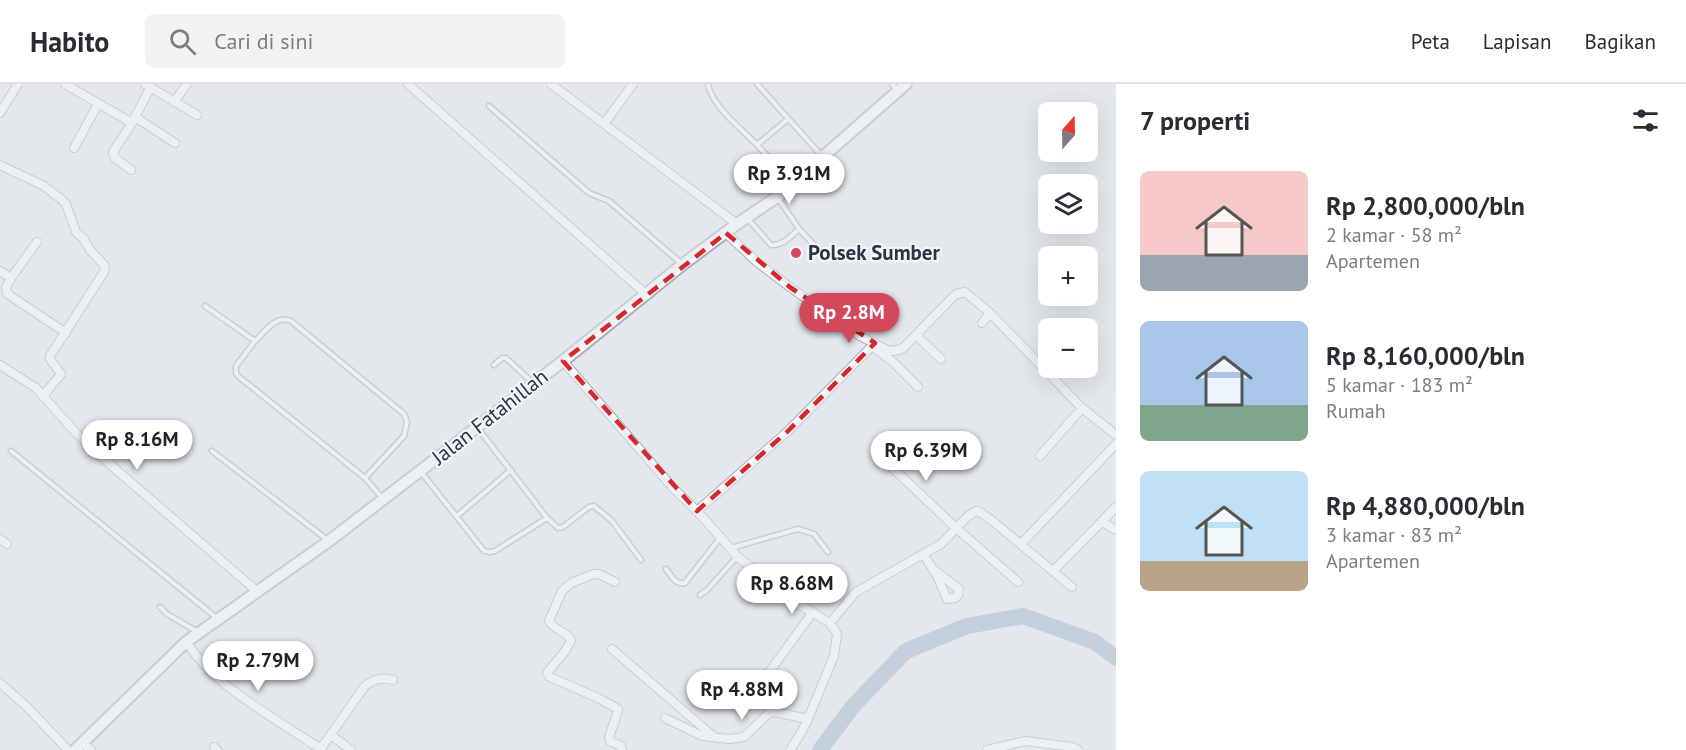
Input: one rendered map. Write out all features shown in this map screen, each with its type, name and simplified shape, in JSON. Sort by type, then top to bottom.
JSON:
[{"type":"street","points":[[0,113],[18,84]]},
{"type":"street","points":[[65,84],[98,104],[134,120],[175,143]]},
{"type":"street","points":[[174,102],[186,84]]},
{"type":"street","points":[[408,84],[647,295]]},
{"type":"street","points":[[551,84],[736,224]]},
{"type":"street","points":[[603,124],[633,84]]},
{"type":"street","points":[[131,170],[113,155],[114,149],[134,120],[148,86],[197,115]]},
{"type":"street","name":"Jalan Fatahillah","points":[[83,748],[186,642],[384,500],[647,295],[682,265],[736,224],[777,197],[824,157],[898,86]]},
{"type":"street","points":[[74,148],[98,104]]},
{"type":"street","points":[[0,165],[44,186],[61,199],[66,204],[76,232],[105,266],[104,272],[50,358],[60,371],[60,376],[43,396]]},
{"type":"street","points":[[726,232],[758,262],[791,288],[874,345],[918,387]]},
{"type":"street","points":[[37,242],[11,278],[6,292],[66,333]]},
{"type":"street","points":[[0,271],[11,278]]},
{"type":"street","points":[[874,345],[893,351],[902,349],[956,294],[960,292],[969,295],[990,313],[1082,408],[1116,435]]},
{"type":"street","points":[[982,323],[990,313]]},
{"type":"street","points":[[916,335],[940,359]]},
{"type":"street","points":[[697,511],[787,432],[874,345]]},
{"type":"street","points":[[563,361],[674,489],[738,557],[785,594],[830,623],[837,634],[834,656],[808,719],[790,750]]},
{"type":"street","points":[[0,365],[36,388],[76,433],[258,592]]},
{"type":"street","points":[[1040,456],[1082,408]]},
{"type":"street","points":[[1021,544],[1116,444]]},
{"type":"street","points":[[878,454],[956,528],[1018,582]]},
{"type":"street","points":[[1053,571],[1116,507]]},
{"type":"street","points":[[830,623],[856,592],[941,544],[973,512],[980,512],[1072,587]]},
{"type":"street","points":[[1102,522],[1116,530]]},
{"type":"street","points":[[0,539],[7,544]]},
{"type":"street","points":[[924,555],[933,569]]},
{"type":"street","points":[[615,582],[594,574],[576,580],[564,588],[549,621],[550,625],[570,637],[571,640],[566,650],[547,673],[550,677],[618,709],[609,737],[610,741],[621,746],[622,750]]},
{"type":"street","points":[[768,675],[813,612]]},
{"type":"street","points":[[186,642],[220,680],[321,749],[364,687],[371,681],[382,678],[393,680]]},
{"type":"street","points":[[612,649],[715,738]]},
{"type":"street","points":[[0,683],[27,706],[68,750]]},
{"type":"street","points":[[665,718],[702,736],[738,739],[744,737],[769,713],[775,712],[808,719]]},
{"type":"street","points":[[331,735],[351,750]]},
{"type":"street","points":[[987,750],[1025,741],[1072,747],[1078,750]]},
{"type":"lane","points":[[708,84],[710,94],[720,107],[793,183]]},
{"type":"lane","points":[[758,84],[824,157]]},
{"type":"lane","points":[[489,106],[589,193],[609,201],[682,265]]},
{"type":"lane","points":[[757,145],[788,119]]},
{"type":"lane","points":[[777,197],[799,229],[818,249]]},
{"type":"lane","points":[[747,217],[771,245],[783,243],[799,229]]},
{"type":"lane","points":[[206,306],[255,341]]},
{"type":"lane","points":[[365,478],[404,436],[407,423],[404,414],[291,321],[285,318],[279,319],[255,341],[236,366],[236,373],[365,478],[384,500]]},
{"type":"lane","points":[[494,365],[502,358],[506,358],[534,384]]},
{"type":"lane","points":[[477,427],[547,518],[558,528],[594,506],[612,521],[641,560]]},
{"type":"lane","points":[[12,451],[218,620]]},
{"type":"lane","points":[[212,451],[329,541]]},
{"type":"lane","points":[[457,516],[511,470]]},
{"type":"lane","points":[[420,471],[484,551],[495,551],[547,518]]},
{"type":"lane","points":[[730,548],[798,529],[814,534],[828,552]]},
{"type":"lane","points":[[666,569],[676,581],[681,584],[685,583],[720,538]]},
{"type":"lane","points":[[700,595],[738,557]]},
{"type":"lane","points":[[160,607],[167,614],[199,633]]},
{"type":"highlighted area","points":[[726,233],[791,288],[875,343],[787,432],[697,511],[563,361]]},
{"type":"waterway","points":[[820,750],[853,706],[906,651],[967,626],[1023,616],[1095,642],[1116,658]]},
{"type":"place","name":"Polsek Sumber","points":[[796,253]]}]
